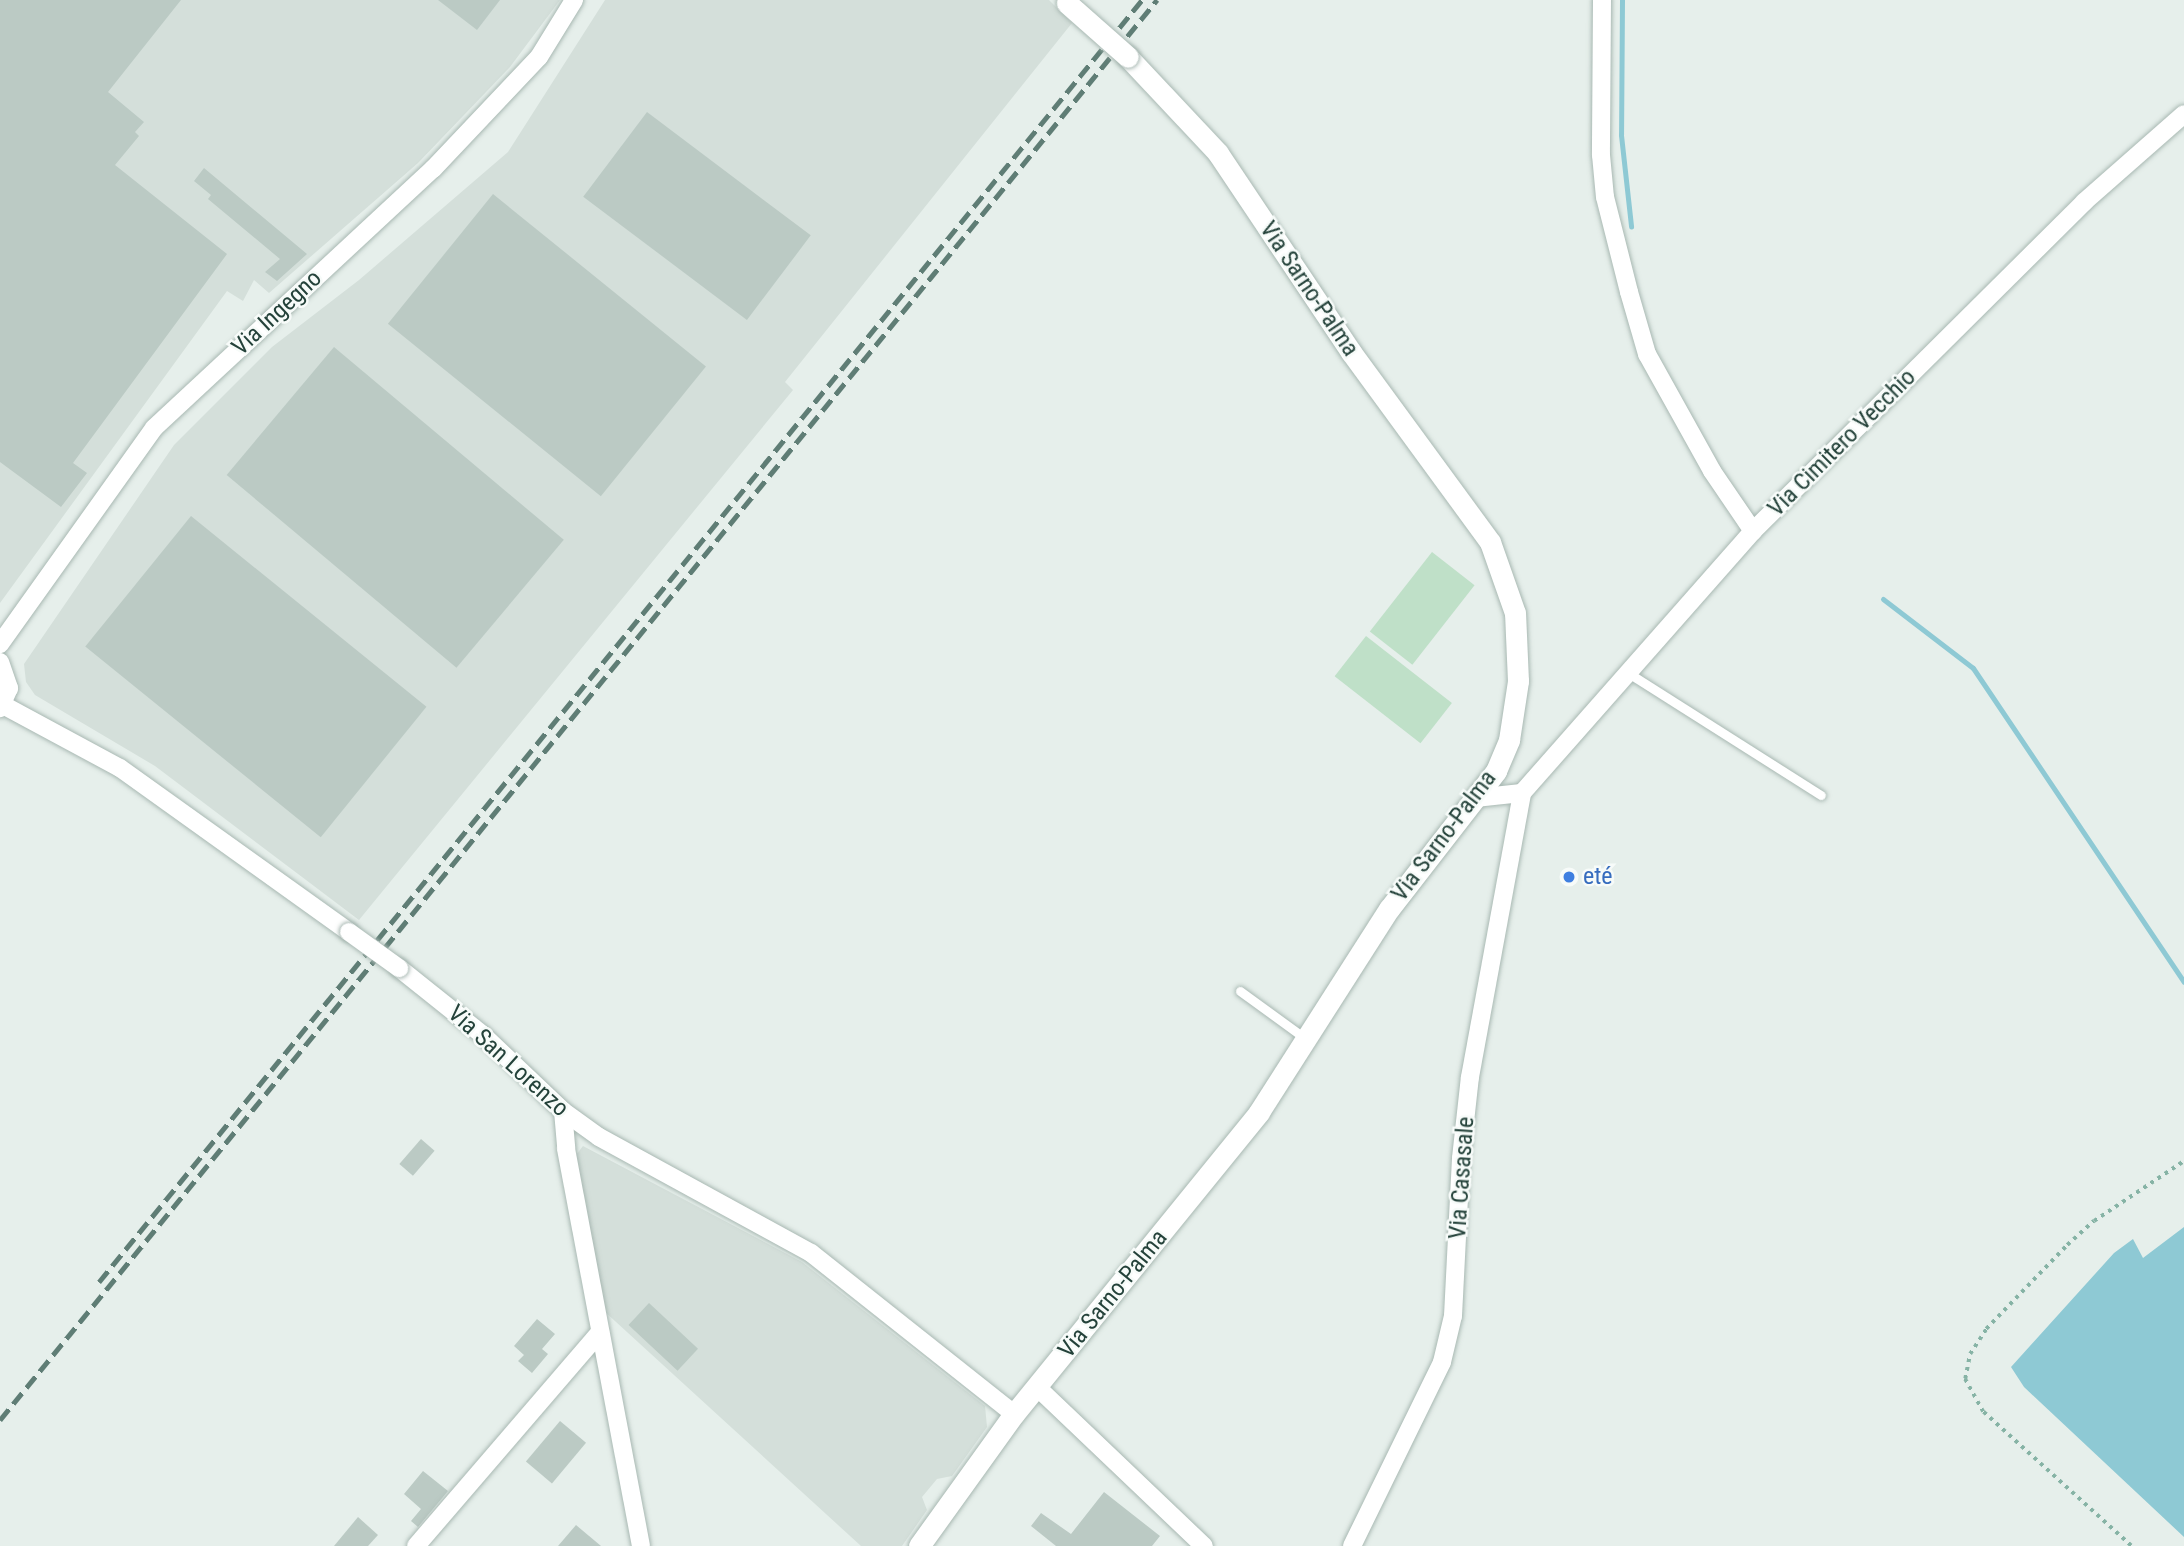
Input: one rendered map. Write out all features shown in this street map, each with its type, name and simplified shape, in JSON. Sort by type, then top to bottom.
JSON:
[{"type":"main road","name":"Via Sarno-Palma","points":[[919,1546],[1014,1414],[1038,1388],[1259,1112],[1389,909],[1496,771],[1509,740],[1518,681],[1515,613],[1490,542],[1351,352],[1217,153],[1128,57],[1066,2]]},
{"type":"street","name":"Via Ingegno","points":[[0,644],[154,428],[433,169],[539,57],[574,0]]},
{"type":"street","points":[[1602,0],[1601,155],[1605,197],[1629,292],[1647,354],[1712,471],[1753,531]]},
{"type":"street","name":"Via Cimitero Vecchio","points":[[1522,793],[1630,674],[1753,531],[2084,202],[2184,114]]},
{"type":"street","points":[[0,662],[9,688],[1,707]]},
{"type":"street","name":"Via San Lorenzo","points":[[1,707],[120,768],[399,968],[483,1035],[564,1111],[599,1137],[811,1253],[1014,1414]]},
{"type":"street","points":[[1475,798],[1522,793]]},
{"type":"street","name":"Via Casasale","points":[[1352,1546],[1442,1362],[1453,1316],[1461,1158],[1470,1077],[1522,793]]},
{"type":"street","points":[[564,1111],[566,1149],[641,1546]]},
{"type":"street","points":[[416,1546],[600,1332]]},
{"type":"street","points":[[1038,1388],[1204,1546]]},
{"type":"lane","points":[[1630,674],[1821,795]]},
{"type":"lane","points":[[1240,991],[1306,1039]]},
{"type":"path","points":[[2132,1546],[1983,1412],[1965,1379],[1970,1354],[1986,1329],[2067,1245],[2094,1221],[2184,1161]]},
{"type":"shaded area","points":[[0,0],[560,0],[510,67],[418,163],[269,293],[254,280],[243,301],[227,291],[0,603]]},
{"type":"shaded area","points":[[605,0],[1049,0],[1072,23],[785,382],[793,390],[359,920],[155,766],[35,695],[26,682],[24,664],[174,445],[272,347],[359,280],[508,152]]},
{"type":"shaded area","points":[[583,1146],[802,1262],[985,1406],[987,1427],[952,1476],[937,1479],[922,1497],[927,1510],[902,1546],[861,1546],[604,1311],[576,1155]]},
{"type":"green space","points":[[1432,552],[1475,585],[1412,665],[1370,632]]},
{"type":"green space","points":[[1366,636],[1452,703],[1420,743],[1335,676]]},
{"type":"water","points":[[2184,1227],[2184,1537],[2024,1387],[2011,1367],[2114,1253],[2133,1239],[2143,1258]]},
{"type":"building","points":[[0,0],[181,0],[108,92],[144,122],[135,132],[139,136],[115,165],[227,254],[73,463],[87,473],[61,507],[0,462]]},
{"type":"building","points":[[438,0],[500,0],[477,30]]},
{"type":"building","points":[[647,112],[811,235],[747,320],[583,197]]},
{"type":"building","points":[[204,168],[307,254],[277,281],[265,272],[280,259],[208,199],[211,195],[194,181]]},
{"type":"building","points":[[493,194],[706,366],[601,496],[388,324]]},
{"type":"building","points":[[334,347],[564,540],[456,668],[227,475]]},
{"type":"building","points":[[191,516],[426,707],[321,837],[85,647]]},
{"type":"building","points":[[421,1139],[435,1151],[413,1176],[399,1164]]},
{"type":"building","points":[[649,1303],[698,1349],[678,1371],[629,1325]]},
{"type":"building","points":[[537,1319],[555,1334],[542,1349],[548,1354],[532,1373],[518,1361],[524,1355],[514,1346]]},
{"type":"building","points":[[560,1421],[586,1443],[552,1483],[526,1462]]},
{"type":"building","points":[[423,1471],[448,1491],[418,1527],[411,1521],[421,1509],[404,1494]]},
{"type":"building","points":[[1104,1492],[1160,1536],[1152,1546],[1056,1546],[1031,1526],[1041,1513],[1071,1534]]},
{"type":"building","points":[[358,1517],[378,1535],[368,1546],[334,1546]]},
{"type":"building","points":[[576,1525],[601,1546],[558,1546]]},
{"type":"waterway","points":[[1622,0],[1621,135],[1631,226]]},
{"type":"waterway","points":[[1883,599],[1973,668],[2184,982]]},
{"type":"railway","points":[[99,1282],[1142,0]]},
{"type":"railway","points":[[0,1420],[1157,0]]},
{"type":"place","name":"eté","points":[[1569,877]]}]
